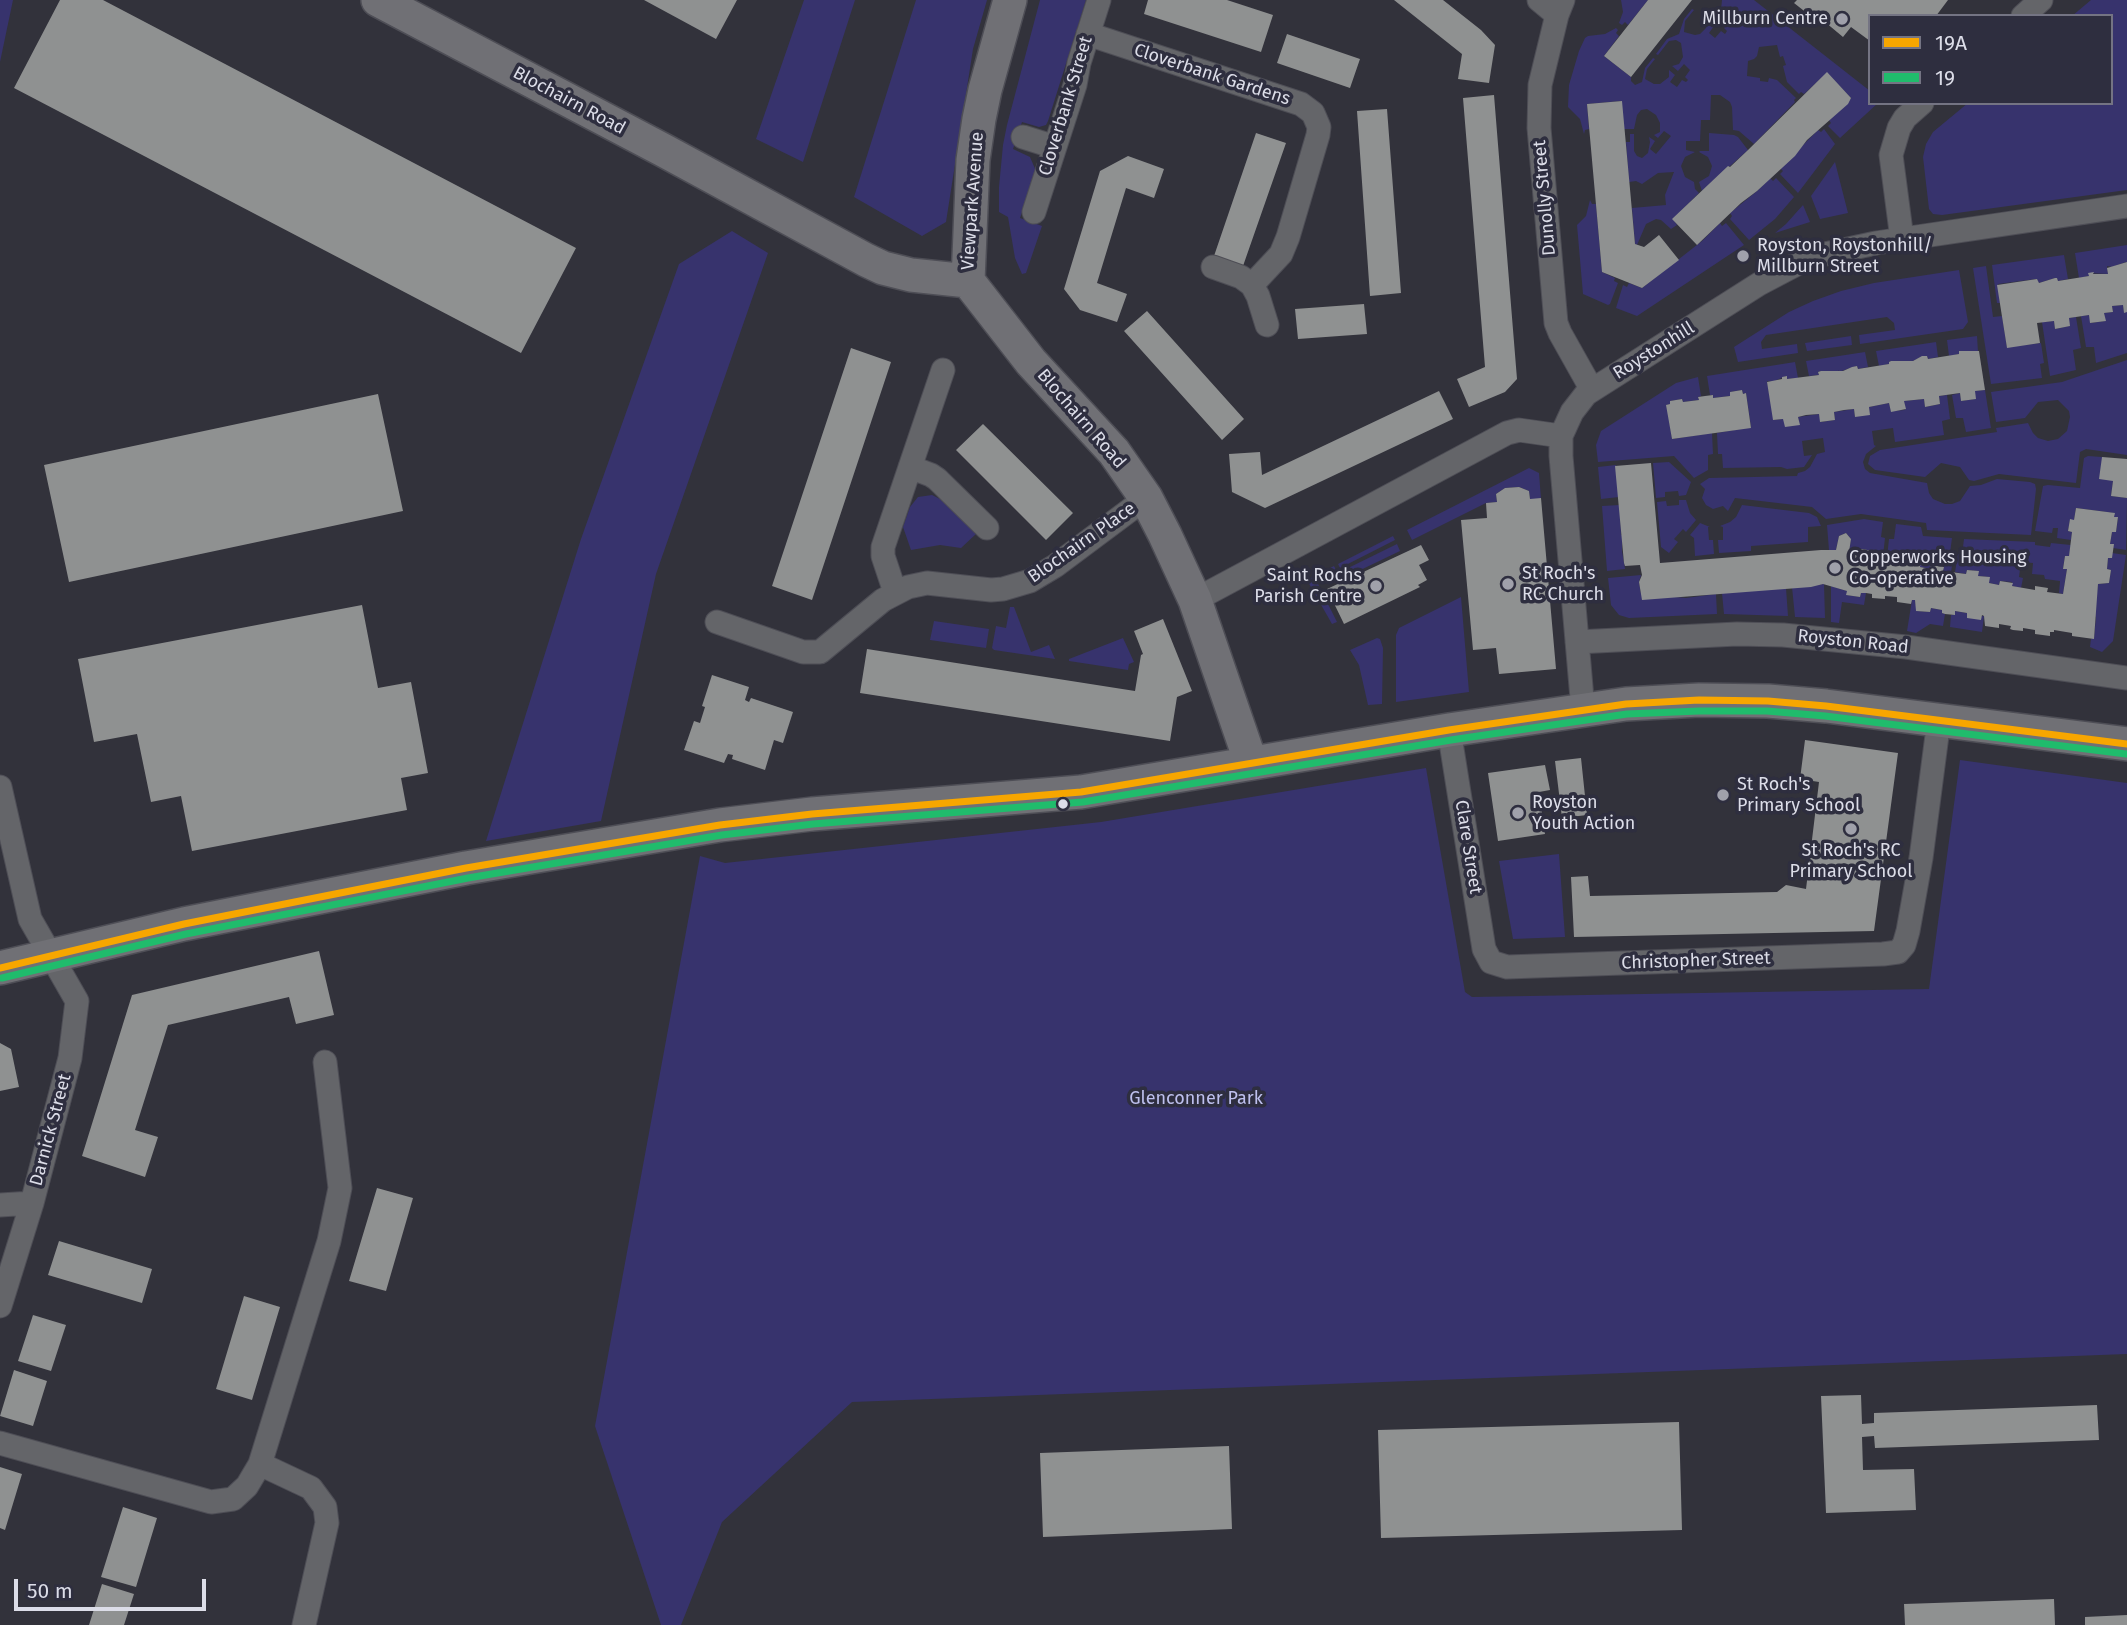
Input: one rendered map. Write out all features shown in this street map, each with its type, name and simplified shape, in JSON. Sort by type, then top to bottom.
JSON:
[{"type":"street","name":"Blochairn Road","points":[[378,0],[874,264],[900,273],[968,281],[1031,362],[1114,452],[1146,498],[1195,600],[1251,763]]},
{"type":"street","name":"Viewpark Avenue","points":[[968,281],[973,160],[979,118],[1010,0]]},
{"type":"street","name":"Cloverbank Street","points":[[1034,212],[1099,0]]},
{"type":"street","points":[[1539,0],[1560,8]]},
{"type":"street","points":[[2025,14],[2041,0]]},
{"type":"street","name":"Dunolly Street","points":[[1560,8],[1541,78],[1539,113],[1554,305],[1557,327],[1592,390]]},
{"type":"street","name":"Cloverbank Gardens","points":[[1088,34],[1301,104],[1313,113],[1319,127],[1318,135],[1288,237],[1281,254],[1252,285]]},
{"type":"street","points":[[1902,239],[1891,155],[1899,128],[1905,118],[1920,105]]},
{"type":"street","points":[[1023,137],[1055,147]]},
{"type":"street","name":"Roystonhill","points":[[1561,436],[1572,412],[1592,390],[1773,275],[1825,254],[1902,239],[2127,206]]},
{"type":"street","points":[[1213,267],[1241,277],[1252,285],[1267,325]]},
{"type":"street","points":[[895,592],[883,556],[883,547],[943,370]]},
{"type":"street","points":[[1195,600],[1507,433],[1519,430],[1561,436],[1583,710]]},
{"type":"street","points":[[910,467],[932,475],[987,528]]},
{"type":"street","name":"Blochairn Place","points":[[717,622],[810,654],[820,652],[883,600],[895,592],[917,584],[991,590],[1030,581],[1055,566],[1146,498]]},
{"type":"street","name":"Royston Road","points":[[1577,642],[1737,634],[1775,635],[1906,647],[2127,678]]},
{"type":"street","points":[[0,968],[184,924],[466,868],[720,825],[812,814],[1081,792],[1583,710],[1675,701],[1747,700],[1826,706],[2127,744]]},
{"type":"street","name":"Christopher Street","points":[[1491,962],[1507,967],[1521,967],[1898,952],[1906,939],[1921,858],[1939,720]]},
{"type":"street","name":"Clare Street","points":[[1449,730],[1484,949],[1491,962]]},
{"type":"street","name":"Darnick Street","points":[[0,787],[30,919],[77,1001],[69,1058],[32,1203],[0,1306]]},
{"type":"street","points":[[0,1443],[211,1502],[233,1499],[247,1486],[260,1464],[329,1241],[340,1188],[326,1062]]},
{"type":"street","points":[[0,1205],[32,1203]]},
{"type":"street","points":[[260,1464],[311,1488],[325,1507],[327,1523],[304,1625]]},
{"type":"green space","points":[[0,0],[13,0],[0,62]]},
{"type":"green space","points":[[804,0],[855,0],[803,162],[756,139]]},
{"type":"green space","points":[[916,0],[987,0],[973,49],[946,222],[922,236],[854,197]]},
{"type":"green space","points":[[1040,0],[1086,0],[1048,121],[1046,125],[1039,127],[1022,122],[1013,149],[1030,157],[1036,171],[1020,218],[1042,226],[1026,273],[1022,274],[1015,258],[1008,217],[999,212],[999,187],[1007,125]]},
{"type":"green space","points":[[1621,0],[1648,0],[1628,25],[1625,22],[1622,25],[1619,23],[1623,12]]},
{"type":"green space","points":[[1722,0],[1754,0],[1868,89],[1868,105],[1876,105],[1840,138],[1828,126],[1831,123],[1829,120],[1851,98],[1827,73],[1804,94],[1799,94],[1787,82],[1783,66],[1786,65],[1783,56],[1780,57],[1777,45],[1759,47],[1757,56],[1748,61],[1747,76],[1760,78],[1760,81],[1768,82],[1769,78],[1777,80],[1796,98],[1795,102],[1754,144],[1739,131],[1733,130],[1730,102],[1720,95],[1711,95],[1710,120],[1701,120],[1700,141],[1686,141],[1686,150],[1695,152],[1685,157],[1681,166],[1685,177],[1694,182],[1699,193],[1673,219],[1677,225],[1671,229],[1656,219],[1646,224],[1637,245],[1632,208],[1666,205],[1665,195],[1674,172],[1658,173],[1642,184],[1629,182],[1626,142],[1630,142],[1630,134],[1634,134],[1634,151],[1642,158],[1648,153],[1649,137],[1655,141],[1650,149],[1656,154],[1671,136],[1664,131],[1658,138],[1654,135],[1660,132],[1660,123],[1656,115],[1647,109],[1641,110],[1637,115],[1634,129],[1624,129],[1621,101],[1587,104],[1589,129],[1585,130],[1584,134],[1580,119],[1568,107],[1569,85],[1579,51],[1588,36],[1605,34],[1616,28],[1619,36],[1604,56],[1631,77],[1635,85],[1642,82],[1645,68],[1653,58],[1655,59],[1647,69],[1645,79],[1660,84],[1669,77],[1669,70],[1675,75],[1670,82],[1677,87],[1682,80],[1688,80],[1685,77],[1690,70],[1684,64],[1678,71],[1672,66],[1679,64],[1683,57],[1681,43],[1676,40],[1669,41],[1658,55],[1656,54],[1667,39],[1679,34],[1684,19],[1692,9],[1694,10],[1685,21],[1684,32],[1700,34],[1706,28],[1707,20],[1714,26],[1709,33],[1715,38],[1721,31],[1725,34],[1727,31],[1724,28],[1729,20],[1723,15],[1717,22],[1710,17],[1721,10]]},
{"type":"green space","points":[[2091,0],[2127,0],[2127,190],[1933,214],[1929,209],[1923,157],[1926,144],[1933,132],[1966,105],[2113,105],[2113,14],[2074,14]]},
{"type":"green space","points":[[1824,129],[1835,144],[1798,193],[1780,174],[1783,171],[1780,168],[1818,130],[1821,132]]},
{"type":"green space","points":[[1709,133],[1734,135],[1748,150],[1702,191],[1699,182],[1709,176],[1712,166],[1708,157],[1699,152],[1709,151]]},
{"type":"green space","points":[[1835,162],[1848,213],[1820,219],[1811,196]]},
{"type":"green space","points":[[1770,178],[1773,181],[1776,178],[1794,197],[1775,219],[1749,240],[1730,219],[1730,213]]},
{"type":"green space","points":[[1590,200],[1592,204],[1596,204],[1602,272],[1615,278],[1614,281],[1618,283],[1608,305],[1583,294],[1577,225],[1586,216]]},
{"type":"green space","points":[[1803,205],[1810,222],[1775,233],[1786,224]]},
{"type":"green space","points":[[1720,223],[1722,226],[1726,223],[1744,245],[1637,316],[1616,308],[1623,285],[1627,287],[1629,283],[1642,288],[1702,241]]},
{"type":"green space","points":[[732,231],[768,253],[656,574],[601,821],[486,841],[581,539],[679,264]]},
{"type":"green space","points":[[2127,245],[2127,264],[2107,266],[2108,274],[2089,273],[2089,276],[2079,278],[2075,253]]},
{"type":"green space","points":[[2064,255],[2068,279],[2058,281],[2055,278],[2039,283],[2036,279],[1998,284],[2000,303],[1997,303],[1992,265]]},
{"type":"green space","points":[[1986,266],[1993,317],[2002,316],[2007,347],[2041,343],[2044,363],[2040,364],[2042,378],[1991,384],[1973,268]]},
{"type":"green space","points":[[1959,270],[1968,322],[1963,329],[1860,344],[1859,335],[1895,330],[1894,323],[1887,317],[1766,335],[1761,342],[1762,349],[1797,344],[1798,353],[1738,362],[1734,347],[1789,312],[1813,301],[1874,283]]},
{"type":"green space","points":[[2123,305],[2124,312],[2127,312],[2127,353],[2096,363],[2094,347],[2086,347],[2081,316],[2089,315],[2091,323],[2105,321],[2104,313],[2113,312],[2112,306]]},
{"type":"green space","points":[[2076,317],[2081,348],[2073,350],[2076,370],[2050,376],[2042,322],[2054,321],[2055,329],[2069,326],[2069,318]]},
{"type":"green space","points":[[1851,336],[1852,345],[1807,351],[1805,343]]},
{"type":"green space","points":[[1977,336],[1978,352],[1959,351],[1959,354],[1949,356],[1947,340]]},
{"type":"green space","points":[[1936,342],[1938,357],[1928,359],[1923,356],[1913,361],[1891,361],[1879,366],[1876,351]]},
{"type":"green space","points":[[1865,352],[1868,367],[1858,369],[1857,366],[1839,372],[1821,371],[1818,372],[1819,375],[1809,376],[1806,361]]},
{"type":"green space","points":[[2127,360],[2127,455],[2086,449],[2080,452],[2076,483],[1999,474],[1974,481],[1969,480],[1960,467],[1941,463],[1925,477],[1875,470],[1868,464],[1870,456],[1880,450],[1997,432],[1996,428],[2028,423],[2038,438],[2048,441],[2058,439],[2067,431],[2070,417],[2069,411],[2058,400],[2038,402],[2025,418],[1996,422],[1991,392],[2062,382]]},
{"type":"green space","points":[[1795,362],[1798,378],[1787,379],[1786,376],[1772,382],[1767,381],[1774,420],[1783,419],[1799,425],[1798,417],[1819,414],[1821,422],[1835,420],[1834,412],[1854,409],[1855,417],[1869,407],[1889,403],[1891,411],[1905,410],[1904,401],[1924,399],[1925,407],[1940,404],[1939,396],[1947,395],[1950,419],[1942,421],[1944,435],[1895,442],[1893,428],[1872,431],[1876,446],[1866,454],[1863,462],[1865,469],[1870,473],[1927,483],[1933,499],[1945,504],[1960,501],[1970,486],[1997,479],[2030,482],[2035,484],[2036,489],[2031,535],[1927,530],[1926,523],[1861,514],[1826,519],[1812,507],[1735,498],[1728,511],[1723,506],[1713,509],[1706,505],[1702,498],[1705,489],[1700,484],[1709,478],[1797,476],[1810,467],[1817,454],[1825,452],[1823,438],[1802,441],[1804,456],[1812,455],[1804,467],[1787,469],[1723,468],[1722,454],[1718,454],[1717,433],[1751,427],[1746,393],[1743,394],[1742,390],[1730,392],[1730,396],[1713,398],[1713,395],[1710,395],[1707,376]]},
{"type":"green space","points":[[1698,377],[1701,396],[1698,397],[1699,400],[1683,402],[1682,399],[1670,401],[1667,405],[1672,439],[1712,433],[1713,454],[1708,455],[1708,470],[1694,478],[1674,456],[1598,462],[1596,445],[1601,431],[1676,383]]},
{"type":"green space","points":[[1985,390],[1991,428],[1966,432],[1963,418],[1956,418],[1952,395],[1960,393],[1961,401],[1975,399],[1975,391]]},
{"type":"green space","points":[[2102,457],[2113,481],[2111,496],[2127,498],[2126,550],[2113,548],[2113,544],[2110,544],[2112,532],[2116,532],[2118,518],[2114,517],[2114,513],[2076,508],[2068,531],[2072,532],[2071,540],[2057,538],[2058,528],[2053,528],[2052,533],[2035,531],[2043,486],[2080,488],[2084,458]]},
{"type":"green space","points":[[1669,462],[1691,482],[1686,495],[1679,496],[1678,491],[1665,492],[1665,497],[1656,498],[1653,463]]},
{"type":"green space","points":[[1616,465],[1619,497],[1601,499],[1598,467]]},
{"type":"green space","points":[[1529,468],[1539,473],[1541,499],[1530,499],[1529,491],[1519,487],[1505,488],[1496,494],[1497,502],[1486,503],[1412,540],[1407,530]]},
{"type":"green space","points":[[932,495],[942,500],[976,534],[961,548],[940,545],[911,550],[903,527],[910,507],[918,497]]},
{"type":"green space","points":[[1679,500],[1686,500],[1690,513],[1696,520],[1686,532],[1683,529],[1674,539],[1678,542],[1669,553],[1661,547],[1657,502],[1666,501],[1667,506],[1679,505]]},
{"type":"green space","points":[[1620,505],[1625,569],[1607,571],[1602,506]]},
{"type":"green space","points":[[1742,505],[1809,513],[1817,517],[1821,526],[1808,527],[1808,542],[1751,546],[1751,551],[1719,553],[1718,540],[1723,540],[1723,527],[1720,526],[1736,517]]},
{"type":"green space","points":[[1864,519],[1883,522],[1883,556],[1861,549],[1849,552],[1851,539],[1846,533],[1839,536],[1836,550],[1829,550],[1827,525]]},
{"type":"green space","points":[[1700,523],[1710,527],[1709,540],[1713,540],[1714,554],[1695,556],[1694,538],[1690,535]]},
{"type":"green space","points":[[1896,524],[1921,527],[1923,536],[1952,538],[1950,553],[1954,554],[1951,572],[1943,571],[1944,566],[1931,565],[1930,569],[1920,567],[1920,561],[1908,560],[1909,555],[1887,557],[1889,539],[1894,539]]},
{"type":"green space","points":[[1393,536],[1395,540],[1340,568],[1338,564]]},
{"type":"green space","points":[[1964,539],[2035,542],[2035,545],[2050,547],[2051,543],[2071,545],[2063,568],[2067,569],[2063,594],[2059,593],[2060,581],[2032,574],[2033,563],[2021,562],[2021,588],[2012,586],[2012,582],[2000,581],[1999,585],[1989,583],[1989,577],[1978,576],[1978,571],[1967,570],[1966,574],[1955,572],[1958,554],[1962,555]]},
{"type":"green space","points":[[1397,544],[1400,551],[1348,576],[1342,571]]},
{"type":"green space","points":[[2112,553],[2126,555],[2113,641],[2102,652],[2090,647],[2091,639],[2094,638],[2098,584],[2109,583],[2111,570],[2107,569],[2108,558]]},
{"type":"green space","points":[[1334,566],[1336,570],[1316,580],[1337,622],[1332,624],[1307,580]]},
{"type":"green space","points":[[1641,575],[1641,594],[1686,598],[1716,594],[1717,614],[1629,618],[1619,615],[1611,605],[1608,578]]},
{"type":"green space","points":[[1824,584],[1825,618],[1795,617],[1792,587]]},
{"type":"green space","points":[[1831,586],[1847,591],[1847,595],[1860,597],[1861,593],[1866,593],[1864,605],[1842,602],[1839,623],[1831,622]]},
{"type":"green space","points":[[1786,588],[1788,616],[1724,614],[1722,593]]},
{"type":"green space","points":[[1461,597],[1469,692],[1396,702],[1396,635],[1399,628]]},
{"type":"green space","points":[[1912,600],[1915,600],[1917,611],[1930,612],[1931,608],[1942,610],[1945,614],[1943,626],[1930,624],[1916,633],[1907,631]]},
{"type":"green space","points":[[1010,607],[1014,607],[1031,652],[1049,645],[1055,659],[992,648],[996,626],[1006,628]]},
{"type":"green space","points":[[1955,611],[1967,613],[1967,618],[1984,616],[1982,632],[1950,627],[1951,615],[1954,615]]},
{"type":"green space","points":[[934,621],[989,629],[986,648],[930,640]]},
{"type":"green space","points":[[1123,638],[1134,662],[1129,664],[1128,670],[1069,661],[1069,659]]},
{"type":"green space","points":[[1377,638],[1383,648],[1382,704],[1368,705],[1359,665],[1350,650]]},
{"type":"green space","name":"Glenconner Park","points":[[1960,760],[2127,783],[2127,1354],[852,1402],[722,1522],[681,1625],[661,1625],[595,1426],[700,856],[725,863],[1101,822],[1426,768],[1465,992],[1472,997],[1929,989]]},
{"type":"green space","points":[[1559,854],[1565,937],[1513,939],[1499,861]]},
{"type":"building","points":[[60,0],[103,0],[576,248],[521,353],[14,88]]},
{"type":"building","points":[[644,0],[737,0],[716,39]]},
{"type":"building","points":[[1148,0],[1227,0],[1273,15],[1261,52],[1144,14]]},
{"type":"building","points":[[1394,0],[1443,0],[1481,30],[1495,45],[1489,83],[1458,79],[1462,54]]},
{"type":"building","points":[[1648,0],[1692,0],[1631,77],[1604,56]]},
{"type":"building","name":"Millburn Centre","points":[[1797,0],[1948,0],[1938,14],[1868,14],[1868,40],[1851,27],[1843,37],[1825,22],[1822,25],[1794,3]]},
{"type":"building","points":[[1287,34],[1360,59],[1350,88],[1277,63]]},
{"type":"building","points":[[1827,72],[1851,98],[1848,104],[1697,245],[1672,219],[1748,150]]},
{"type":"building","points":[[1494,95],[1517,379],[1505,392],[1469,407],[1457,379],[1485,367],[1463,98]]},
{"type":"building","points":[[1622,101],[1635,244],[1644,247],[1659,235],[1679,260],[1642,288],[1602,272],[1587,104]]},
{"type":"building","points":[[1387,109],[1401,293],[1370,296],[1357,111]]},
{"type":"building","points":[[1256,133],[1286,143],[1243,266],[1214,256]]},
{"type":"building","points":[[1128,156],[1164,169],[1154,198],[1126,188],[1097,283],[1127,294],[1117,322],[1080,310],[1064,289],[1100,171]]},
{"type":"building","points":[[2127,262],[2127,312],[2124,313],[2123,305],[2112,306],[2113,312],[2104,313],[2106,321],[2090,323],[2089,315],[2069,318],[2070,326],[2055,329],[2054,321],[2037,323],[2040,343],[2007,348],[1997,285],[2037,279],[2039,283],[2055,278],[2058,281],[2089,276],[2088,273],[2094,272],[2093,274],[2108,274],[2107,268]]},
{"type":"building","points":[[1364,304],[1367,334],[1298,339],[1295,309]]},
{"type":"building","points":[[1147,311],[1244,419],[1222,440],[1124,331]]},
{"type":"building","points":[[851,348],[891,362],[812,600],[772,586]]},
{"type":"building","points":[[1959,351],[1979,351],[1985,390],[1975,391],[1976,399],[1961,401],[1960,393],[1939,396],[1940,404],[1925,407],[1924,399],[1904,401],[1906,409],[1891,412],[1889,403],[1869,407],[1870,415],[1855,417],[1854,409],[1844,410],[1834,412],[1835,420],[1820,422],[1819,414],[1806,415],[1798,417],[1800,425],[1785,427],[1783,419],[1773,420],[1767,382],[1787,376],[1787,379],[1819,375],[1818,372],[1821,371],[1843,371],[1857,366],[1858,369],[1889,364],[1891,361],[1913,361],[1922,356],[1927,356],[1928,359],[1959,354]]},
{"type":"building","points":[[1742,390],[1743,394],[1746,393],[1751,428],[1672,439],[1666,405],[1670,404],[1670,401],[1699,400],[1698,397],[1713,395],[1713,398],[1730,396],[1730,392]]},
{"type":"building","points":[[1439,391],[1453,419],[1265,508],[1232,492],[1229,454],[1260,452],[1262,475]]},
{"type":"building","points":[[378,394],[403,511],[69,582],[44,465]]},
{"type":"building","points":[[983,424],[1073,513],[1046,540],[956,450]]},
{"type":"building","points":[[2102,457],[2127,459],[2127,498],[2111,496],[2113,481],[2099,479]]},
{"type":"building","points":[[1651,463],[1660,563],[1836,550],[1839,536],[1846,533],[1851,539],[1849,552],[1860,553],[1861,549],[1874,551],[1874,555],[1896,558],[1897,554],[1909,555],[1908,560],[1921,561],[1920,567],[1930,569],[1931,565],[1944,567],[1943,571],[1966,574],[1967,570],[1979,571],[1978,576],[1990,577],[1989,583],[1999,585],[2000,581],[2035,590],[2035,586],[2048,588],[2047,592],[2063,594],[2067,569],[2063,569],[2065,556],[2069,556],[2072,532],[2068,531],[2076,508],[2115,513],[2114,517],[2118,517],[2116,532],[2112,532],[2110,544],[2114,544],[2112,558],[2108,558],[2107,569],[2111,570],[2109,583],[2098,584],[2094,639],[2054,630],[2050,632],[2050,636],[2035,634],[2035,630],[2023,628],[2023,631],[2013,630],[2010,629],[2011,626],[1999,624],[1999,628],[1985,626],[1982,615],[1981,620],[1967,618],[1967,613],[1955,611],[1955,615],[1931,608],[1930,612],[1916,611],[1915,600],[1912,600],[1911,604],[1897,602],[1897,597],[1872,598],[1872,594],[1866,593],[1861,593],[1860,597],[1846,595],[1847,591],[1823,584],[1642,600],[1640,565],[1625,566],[1624,563],[1615,466]]},
{"type":"building","name":"St Roch's RC Church","points":[[1519,487],[1529,491],[1530,499],[1541,498],[1556,669],[1499,674],[1496,648],[1473,650],[1461,520],[1487,518],[1486,503],[1497,502],[1496,494],[1505,488]]},
{"type":"building","name":"Saint Rochs Parish Centre","points":[[1421,545],[1429,560],[1419,565],[1427,580],[1418,585],[1420,587],[1344,624],[1327,589]]},
{"type":"building","points":[[362,605],[378,688],[411,682],[428,773],[401,778],[407,810],[192,851],[181,796],[151,802],[137,734],[94,742],[78,659]]},
{"type":"building","points":[[1163,619],[1192,691],[1177,697],[1170,741],[860,693],[867,649],[1135,691],[1143,654],[1134,631]]},
{"type":"building","points":[[712,675],[749,687],[745,700],[749,702],[751,698],[793,712],[783,743],[774,740],[765,770],[732,759],[733,755],[728,754],[724,763],[684,750],[694,721],[700,723],[705,707],[702,706]]},
{"type":"building","name":"St Roch's RC Primary School","points":[[1805,740],[1898,753],[1874,931],[1574,937],[1571,877],[1588,876],[1590,896],[1777,892],[1786,885],[1806,889],[1819,782],[1800,779]]},
{"type":"building","points":[[1581,758],[1587,815],[1562,818],[1555,761]]},
{"type":"building","name":"Royston Youth Action","points":[[1545,765],[1550,790],[1539,792],[1545,834],[1498,841],[1488,773]]},
{"type":"building","points":[[319,951],[334,1015],[296,1024],[289,997],[168,1025],[135,1130],[158,1137],[145,1177],[82,1156],[132,995]]},
{"type":"building","points":[[0,1043],[11,1049],[19,1087],[0,1091]]},
{"type":"building","points":[[377,1188],[413,1198],[386,1291],[349,1281]]},
{"type":"building","points":[[59,1241],[152,1269],[142,1303],[48,1275]]},
{"type":"building","points":[[244,1296],[280,1307],[252,1400],[216,1389]]},
{"type":"building","points":[[33,1315],[66,1325],[51,1371],[18,1361]]},
{"type":"building","points":[[14,1370],[47,1381],[33,1426],[0,1416]]},
{"type":"building","points":[[1861,1395],[1862,1424],[1874,1423],[1874,1413],[2097,1405],[2099,1440],[1875,1448],[1874,1436],[1862,1437],[1863,1470],[1914,1469],[1916,1510],[1826,1513],[1821,1396]]},
{"type":"building","points":[[1679,1422],[1682,1530],[1381,1538],[1378,1430]]},
{"type":"building","points":[[1229,1446],[1232,1529],[1043,1537],[1040,1453]]},
{"type":"building","points":[[0,1467],[22,1474],[5,1530],[0,1528]]},
{"type":"building","points":[[123,1507],[157,1518],[136,1587],[101,1577]]},
{"type":"building","points":[[102,1584],[134,1594],[124,1625],[89,1625]]},
{"type":"building","points":[[2054,1599],[2055,1625],[1905,1625],[1904,1604]]},
{"type":"building","points":[[2127,1615],[2127,1625],[2085,1625],[2085,1617]]},
{"type":"transit line","name":"19A","points":[[0,968],[184,924],[466,868],[720,825],[812,814],[1081,792],[1449,730],[1626,704],[1699,700],[1768,701],[2127,744]]},
{"type":"transit line","name":"19","points":[[2,978],[186,934],[468,878],[722,835],[813,824],[1083,802],[1451,740],[1627,714],[1767,711],[2126,754]]},
{"type":"place","name":"Millburn Centre","points":[[1842,19]]},
{"type":"place","name":"Royston, Roystonhill/ Millburn Street","points":[[1743,256]]},
{"type":"place","name":"Copperworks Housing Co-operative","points":[[1835,568]]},
{"type":"place","name":"St Roch's RC Church","points":[[1508,584]]},
{"type":"place","name":"Saint Rochs Parish Centre","points":[[1376,586]]},
{"type":"place","name":"St Roch's Primary School","points":[[1723,795]]},
{"type":"place","name":"Royston Youth Action","points":[[1518,813]]},
{"type":"place","name":"St Roch's RC Primary School","points":[[1851,829]]}]
